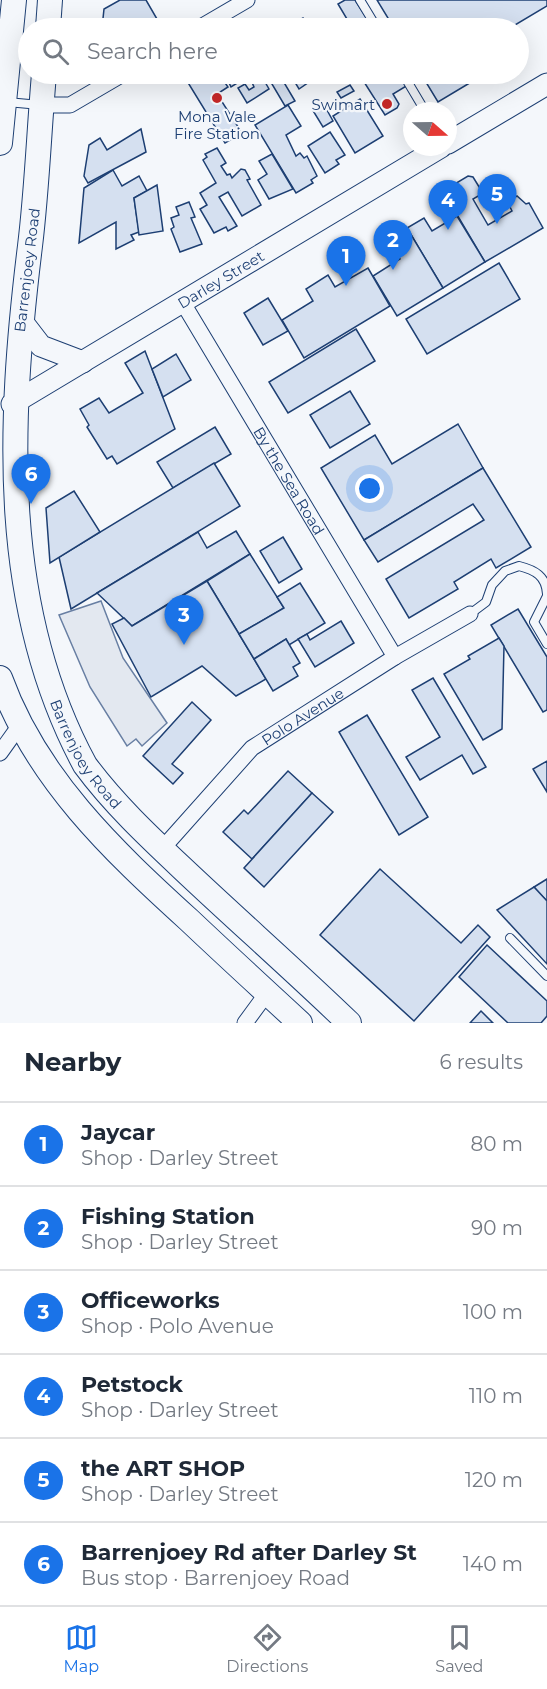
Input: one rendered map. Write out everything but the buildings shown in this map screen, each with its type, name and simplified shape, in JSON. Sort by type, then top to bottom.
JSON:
[{"type":"main road","points":[[0,143],[14,0]]},
{"type":"main road","points":[[49,18],[50,0]]},
{"type":"main road","name":"Barrenjoey Road","points":[[43,84],[34,213],[21,320],[6,408],[7,557],[20,625],[30,656],[54,713],[86,765],[162,849],[349,1023]]},
{"type":"main road","points":[[457,138],[547,84]]},
{"type":"main road","name":"Darley Street","points":[[6,408],[426,156]]},
{"type":"main road","points":[[21,320],[41,346],[83,362]]},
{"type":"main road","points":[[0,678],[20,725],[56,784],[84,818],[157,892],[300,1023]]},
{"type":"street","points":[[216,18],[247,0]]},
{"type":"street","points":[[41,105],[70,105],[106,84]]},
{"type":"street","name":"By the Sea Road","points":[[183,303],[395,657]]},
{"type":"street","name":"Polo Avenue","points":[[162,849],[252,748],[395,657],[470,614]]},
{"type":"street","points":[[0,753],[20,725]]},
{"type":"street","points":[[245,1023],[267,993]]},
{"type":"lane","points":[[360,0],[371,18]]},
{"type":"lane","points":[[409,84],[420,102]]},
{"type":"lane","points":[[4,101],[41,105]]},
{"type":"lane","points":[[470,614],[486,602],[492,585],[505,571],[519,566],[540,574],[547,584],[547,595],[534,622],[547,644]]},
{"type":"lane","points":[[510,938],[547,976]]},
{"type":"shaded area","points":[[101,601],[123,658],[167,723],[142,746],[136,739],[127,746],[90,687],[59,615]]},
{"type":"place","name":"Mona Vale Fire Station","points":[[217,98]]},
{"type":"place","name":"Swimart","points":[[387,104]]},
{"type":"place","name":"the ART SHOP","points":[[497,224]]},
{"type":"place","name":"Petstock","points":[[448,230]]},
{"type":"place","name":"Fishing Station","points":[[393,270]]},
{"type":"place","name":"Jaycar","points":[[346,286]]},
{"type":"place","name":"Barrenjoey Rd after Darley St","points":[[31,504]]},
{"type":"place","name":"Officeworks","points":[[184,645]]}]
